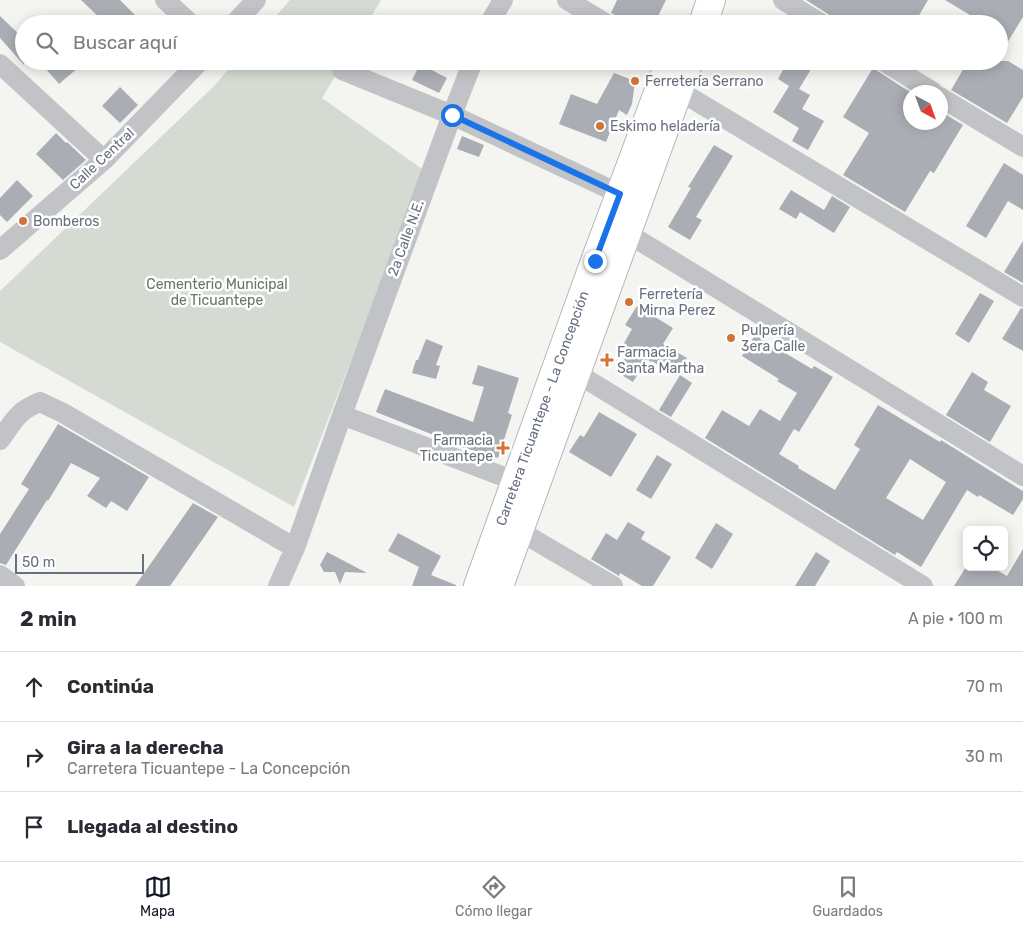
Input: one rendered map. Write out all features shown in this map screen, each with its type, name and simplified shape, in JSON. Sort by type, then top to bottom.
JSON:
[{"type":"main road","points":[[686,15],[692,0]]},
{"type":"main road","points":[[706,15],[712,0]]},
{"type":"main road","name":"Carretera Ticuantepe - La Concepción","points":[[618,229],[620,194],[675,70]]},
{"type":"main road","name":"Carretera Ticuantepe - La Concepción","points":[[478,586],[510,526],[675,70]]},
{"type":"main road","name":"Carretera Ticuantepe - La Concepción","points":[[499,586],[510,526]]},
{"type":"street","points":[[165,0],[181,15]]},
{"type":"street","points":[[242,15],[256,0]]},
{"type":"street","points":[[494,15],[503,0]]},
{"type":"street","points":[[567,0],[592,15]]},
{"type":"street","points":[[783,0],[807,15]]},
{"type":"street","points":[[0,64],[104,160]]},
{"type":"street","name":"Calle Central","points":[[3,244],[104,160],[191,70]]},
{"type":"street","points":[[342,70],[452,115],[620,194]]},
{"type":"street","name":"2a Calle N.E.","points":[[278,586],[295,548],[470,70]]},
{"type":"street","points":[[677,70],[1023,297]]},
{"type":"street","points":[[897,70],[921,85]]},
{"type":"street","points":[[948,102],[1023,147]]},
{"type":"street","points":[[618,229],[1023,476]]},
{"type":"street","points":[[567,368],[923,586]]},
{"type":"street","points":[[0,440],[18,414],[40,402],[295,548]]},
{"type":"street","points":[[342,415],[525,484]]},
{"type":"street","points":[[510,526],[613,586]]},
{"type":"street","points":[[0,575],[14,586]]},
{"type":"green space","points":[[290,0],[381,0],[372,15],[277,15]]},
{"type":"green space","name":"Cementerio Municipal de Ticuantepe","points":[[228,70],[339,70],[322,98],[425,171],[294,507],[0,342],[0,291],[213,87]]},
{"type":"building","points":[[81,0],[120,0],[135,15],[97,15]]},
{"type":"building","points":[[617,0],[666,0],[658,15],[615,15],[611,13]]},
{"type":"building","points":[[806,0],[928,0],[919,15],[828,14]]},
{"type":"building","points":[[945,0],[1023,0],[1023,17],[1008,41],[1008,15],[970,15]]},
{"type":"building","points":[[0,16],[15,30],[15,55],[0,38]]},
{"type":"building","points":[[1008,61],[1023,70],[1023,97],[1007,123],[951,90],[963,70],[1008,70]]},
{"type":"building","points":[[47,70],[75,70],[59,84]]},
{"type":"building","points":[[417,70],[432,70],[447,78],[439,93],[412,80]]},
{"type":"building","points":[[783,70],[811,70],[799,89],[810,95],[802,109],[824,121],[808,150],[792,141],[799,128],[773,112],[789,86],[778,79]]},
{"type":"building","points":[[872,70],[876,70],[903,87],[903,130],[948,130],[948,116],[963,125],[934,173],[930,171],[905,212],[843,175],[869,133],[843,117]]},
{"type":"building","points":[[614,73],[635,81],[632,104],[627,115],[619,110],[606,142],[559,124],[571,94],[597,104]]},
{"type":"building","points":[[120,87],[138,105],[120,123],[102,106]]},
{"type":"building","points":[[56,133],[86,160],[63,180],[36,154]]},
{"type":"building","points":[[462,136],[484,145],[479,157],[457,149]]},
{"type":"building","points":[[714,145],[733,156],[696,217],[702,220],[690,240],[668,227],[691,188],[688,187]]},
{"type":"building","points":[[1004,163],[1023,175],[1023,210],[1008,201],[986,238],[966,226]]},
{"type":"building","points":[[17,180],[33,196],[7,222],[0,215],[0,198]]},
{"type":"building","points":[[791,190],[824,210],[832,196],[850,207],[834,233],[800,212],[796,219],[779,209]]},
{"type":"building","points":[[1023,241],[1023,283],[1004,272]]},
{"type":"building","points":[[980,293],[994,301],[969,343],[955,334]]},
{"type":"building","points":[[637,306],[673,328],[663,344],[687,358],[676,376],[647,359],[633,382],[617,372],[630,349],[623,345],[632,329],[625,325]]},
{"type":"building","points":[[1021,308],[1023,309],[1023,351],[1002,339]]},
{"type":"building","points":[[755,335],[812,369],[814,366],[833,377],[799,432],[794,429],[779,454],[799,466],[798,468],[835,490],[860,449],[854,445],[878,405],[940,442],[941,440],[1023,491],[1023,499],[1013,515],[967,490],[921,567],[897,552],[895,555],[705,438],[722,410],[749,426],[760,409],[780,421],[797,393],[777,381],[779,379],[742,356]],"holes":[[[910,459],[946,482],[923,520],[886,498]]]},
{"type":"building","points":[[426,339],[443,346],[436,365],[440,366],[436,379],[412,373]]},
{"type":"building","points":[[478,365],[519,378],[508,413],[512,415],[498,458],[445,442],[446,440],[376,412],[385,389],[473,422],[484,387],[472,384]]},
{"type":"building","points":[[972,372],[988,382],[984,390],[1011,406],[990,442],[946,415]]},
{"type":"building","points":[[680,375],[692,383],[671,417],[659,410]]},
{"type":"building","points":[[599,412],[637,434],[611,477],[569,452],[580,435],[584,437]]},
{"type":"building","points":[[58,424],[149,477],[127,511],[111,501],[106,508],[87,496],[100,478],[71,463],[6,565],[0,563],[0,534],[29,489],[21,484]]},
{"type":"building","points":[[657,455],[672,464],[651,499],[636,490]]},
{"type":"building","points":[[193,503],[218,517],[170,586],[135,586]]},
{"type":"building","points":[[628,522],[645,532],[641,539],[671,557],[653,586],[642,586],[620,573],[619,576],[591,559],[606,533],[617,540]]},
{"type":"building","points":[[716,523],[733,534],[712,569],[695,558]]},
{"type":"building","points":[[398,533],[441,556],[431,575],[456,586],[412,586],[419,567],[388,551]]},
{"type":"building","points":[[1023,549],[1023,586],[954,586],[963,571],[998,571],[1007,576]]},
{"type":"building","points":[[327,552],[367,573],[345,572],[340,584],[335,572],[324,572],[320,565]]},
{"type":"building","points":[[816,552],[830,561],[815,586],[795,586]]},
{"type":"place","name":"Ferretería Serrano","points":[[635,81]]},
{"type":"place","name":"Eskimo heladería","points":[[600,126]]},
{"type":"place","name":"Bomberos","points":[[23,221]]},
{"type":"place","name":"Ferretería Mirna Perez","points":[[629,302]]},
{"type":"place","name":"Pulpería 3era Calle","points":[[731,338]]},
{"type":"place","name":"Farmacia Santa Martha","points":[[607,360]]},
{"type":"place","name":"Farmacia Ticuantepe","points":[[503,448]]},
{"type":"route","points":[[452,115],[620,194],[595,261]]}]
